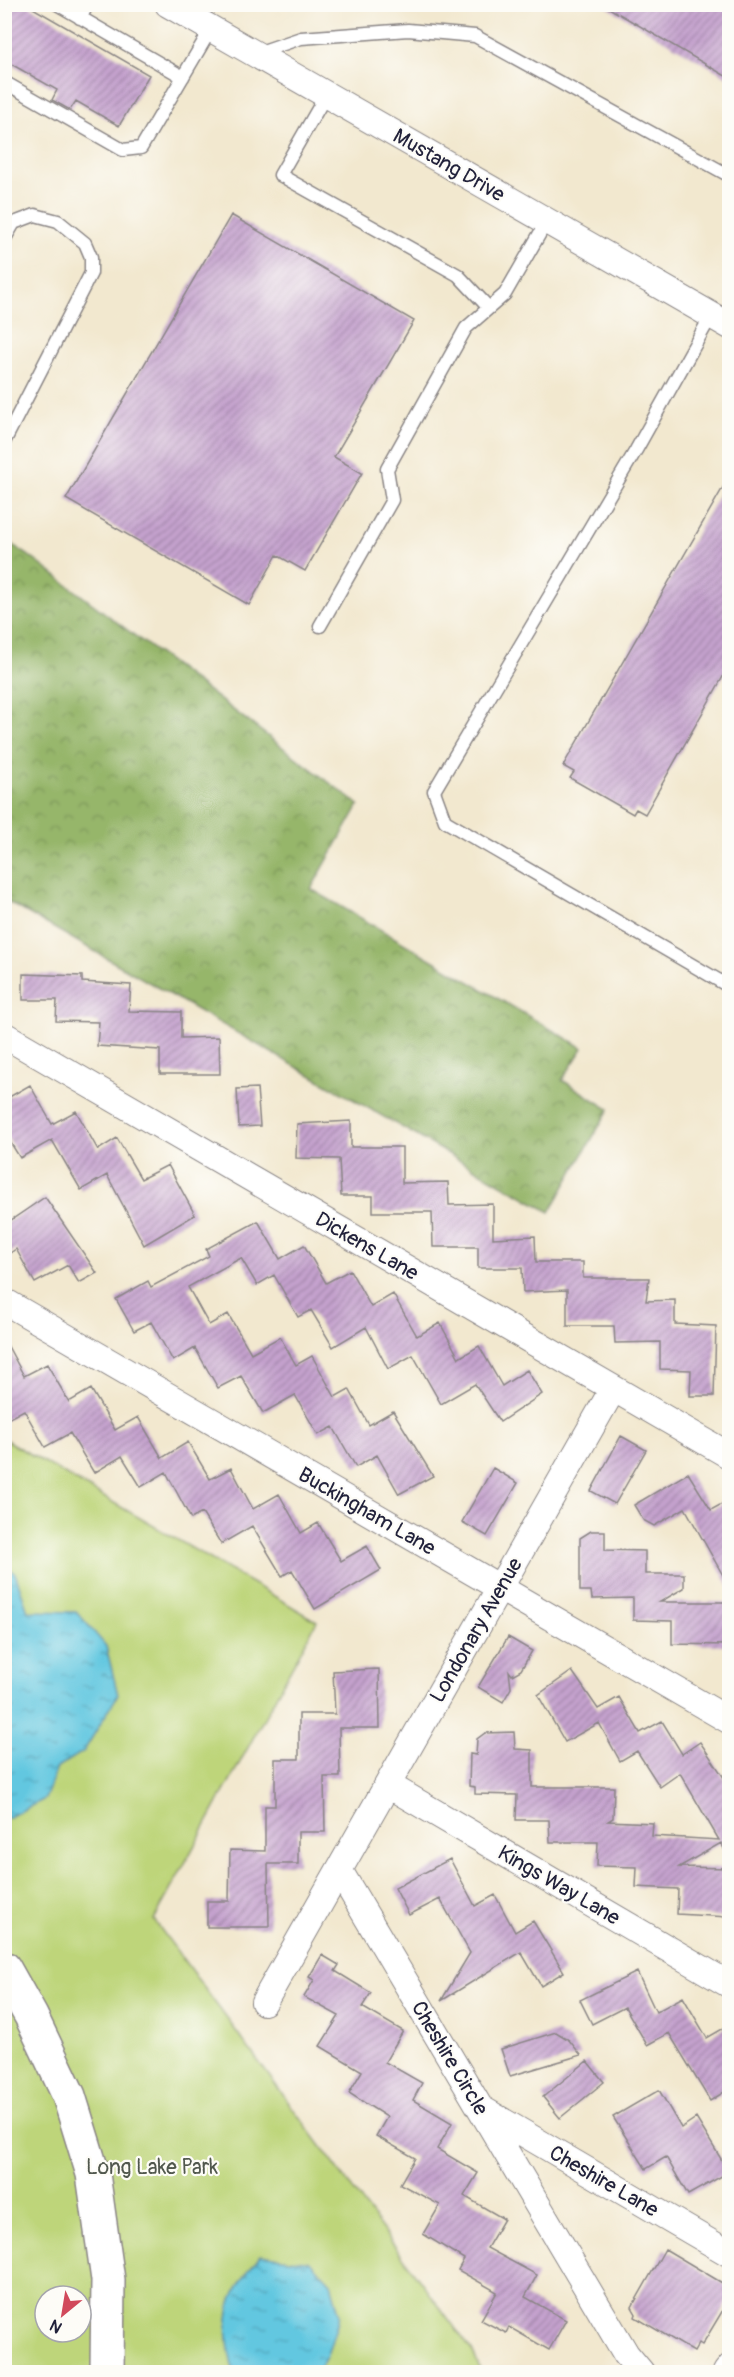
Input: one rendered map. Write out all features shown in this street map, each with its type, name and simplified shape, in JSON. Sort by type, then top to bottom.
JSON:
[{"type":"street","name":"Mustang Drive","points":[[184,9],[211,29],[720,321]]},
{"type":"street","name":"Dickens Lane","points":[[4,1035],[729,1456]]},
{"type":"street","name":"Buckingham Lane","points":[[4,1301],[729,1721]]},
{"type":"street","name":"Londonary Avenue","points":[[339,1870],[614,1389]]},
{"type":"street","name":"Kings Way Lane","points":[[388,1785],[729,1985]]},
{"type":"street","points":[[264,2002],[339,1870]]},
{"type":"street","name":"Cheshire Circle","points":[[339,1870],[626,2354],[641,2373]]},
{"type":"street","points":[[4,1968],[36,2024],[69,2096],[93,2174],[108,2280],[107,2373]]},
{"type":"street","name":"Cheshire Lane","points":[[479,2107],[729,2254]]},
{"type":"street","points":[[726,2373],[729,2367]]},
{"type":"lane","points":[[57,4],[183,77]]},
{"type":"lane","points":[[80,18],[88,4]]},
{"type":"lane","points":[[4,82],[123,150],[141,148],[211,29]]},
{"type":"lane","points":[[255,53],[301,38],[408,30],[475,36],[729,176]]},
{"type":"lane","points":[[326,95],[280,176],[458,275],[489,308]]},
{"type":"lane","points":[[4,240],[14,223],[34,215],[58,221],[85,243],[91,257],[91,273],[4,442]]},
{"type":"lane","points":[[320,626],[392,500],[387,468],[466,328],[505,294],[547,221]]},
{"type":"lane","points":[[720,321],[636,450],[434,791],[445,821],[729,987]]},
{"type":"green space","points":[[5,540],[359,805],[311,889],[583,1048],[562,1080],[609,1109],[550,1212],[5,900]]},
{"type":"green space","name":"Long Lake Park","points":[[4,1439],[317,1621],[154,1920],[473,2352],[481,2372],[5,2372]]},
{"type":"water","points":[[5,1565],[15,1573],[28,1611],[77,1612],[106,1646],[118,1695],[84,1751],[57,1768],[45,1799],[7,1818],[4,1814]]},
{"type":"water","points":[[260,2255],[311,2262],[331,2283],[340,2315],[327,2355],[318,2372],[234,2372],[228,2342],[229,2310],[238,2286]]},
{"type":"building","points":[[4,4],[26,4],[149,75],[119,126],[76,101],[70,110],[52,100],[57,90],[4,60]]},
{"type":"building","points":[[602,4],[729,4],[729,78]]},
{"type":"building","points":[[231,215],[414,321],[334,457],[362,473],[305,571],[277,555],[249,605],[66,499]]},
{"type":"building","points":[[729,477],[729,666],[645,814],[636,809],[633,814],[570,778],[574,772],[563,766]]},
{"type":"building","points":[[23,974],[82,976],[82,982],[131,985],[129,1011],[181,1012],[181,1038],[219,1037],[220,1074],[160,1074],[160,1050],[97,1046],[99,1022],[56,1021],[57,1000],[23,1000]]},
{"type":"building","points":[[30,1085],[52,1124],[76,1111],[98,1150],[117,1138],[141,1179],[168,1165],[195,1215],[144,1245],[107,1175],[81,1190],[52,1140],[20,1158],[4,1132],[4,1100]]},
{"type":"building","points":[[257,1088],[260,1126],[239,1127],[237,1089]]},
{"type":"building","points":[[351,1121],[351,1147],[402,1147],[402,1183],[448,1182],[449,1205],[493,1204],[493,1238],[535,1236],[536,1262],[583,1262],[583,1278],[649,1278],[646,1301],[675,1300],[675,1324],[716,1326],[714,1396],[690,1396],[691,1370],[660,1369],[660,1342],[615,1343],[614,1326],[567,1326],[567,1290],[523,1292],[522,1268],[478,1268],[478,1247],[433,1247],[432,1212],[373,1212],[373,1196],[341,1196],[339,1159],[296,1158],[297,1124]]},
{"type":"building","points":[[45,1197],[97,1273],[79,1283],[68,1265],[35,1283],[16,1249],[4,1257],[4,1225]]},
{"type":"building","points":[[258,1221],[280,1259],[304,1245],[326,1283],[350,1270],[371,1307],[393,1294],[417,1336],[440,1323],[459,1358],[479,1346],[502,1386],[527,1370],[542,1394],[500,1422],[475,1384],[441,1404],[413,1355],[388,1369],[366,1327],[333,1347],[311,1310],[298,1317],[274,1275],[257,1285],[241,1258],[188,1287],[209,1325],[228,1314],[251,1353],[280,1337],[296,1365],[312,1356],[335,1397],[349,1389],[369,1425],[393,1411],[433,1476],[399,1494],[377,1455],[356,1467],[333,1427],[318,1435],[295,1395],[263,1413],[241,1376],[218,1388],[195,1348],[173,1361],[151,1322],[134,1331],[116,1299],[148,1281],[151,1287],[209,1256],[206,1249]]},
{"type":"building","points":[[4,1339],[24,1376],[47,1364],[69,1402],[91,1389],[115,1430],[138,1417],[162,1458],[188,1442],[210,1479],[231,1468],[253,1509],[279,1494],[301,1533],[318,1523],[341,1561],[367,1546],[381,1570],[315,1609],[292,1570],[282,1576],[252,1526],[221,1544],[202,1513],[191,1519],[166,1472],[141,1487],[122,1456],[94,1473],[70,1433],[45,1447],[24,1410],[4,1421]]},
{"type":"building","points":[[621,1436],[646,1450],[615,1504],[591,1491]]},
{"type":"building","points":[[493,1468],[518,1483],[487,1536],[462,1522]]},
{"type":"building","points":[[688,1473],[711,1510],[729,1500],[729,1586],[685,1508],[654,1526],[643,1520],[634,1505]]},
{"type":"building","points":[[591,1531],[605,1531],[605,1550],[645,1551],[645,1574],[684,1574],[684,1588],[660,1602],[727,1602],[727,1645],[672,1644],[672,1621],[633,1620],[633,1598],[592,1599],[591,1591],[580,1591],[580,1538]]},
{"type":"building","points":[[508,1637],[532,1651],[521,1670],[512,1675],[509,1671],[511,1688],[503,1702],[478,1687]]},
{"type":"building","points":[[379,1669],[380,1728],[339,1728],[340,1777],[324,1777],[325,1832],[298,1832],[298,1864],[268,1864],[269,1927],[207,1927],[207,1901],[229,1901],[230,1850],[265,1851],[265,1806],[275,1806],[275,1759],[299,1759],[299,1714],[335,1714],[333,1671]]},
{"type":"building","points":[[572,1671],[598,1709],[619,1697],[640,1733],[662,1721],[682,1754],[700,1742],[729,1785],[729,1858],[721,1843],[679,1867],[729,1868],[729,1917],[677,1914],[678,1889],[636,1887],[637,1867],[597,1866],[598,1842],[550,1842],[549,1820],[516,1820],[517,1795],[475,1794],[475,1787],[469,1786],[470,1754],[476,1755],[477,1739],[485,1733],[514,1732],[515,1749],[532,1750],[532,1787],[614,1787],[613,1818],[608,1821],[653,1823],[652,1836],[719,1840],[680,1773],[660,1787],[637,1751],[620,1761],[599,1723],[565,1742],[538,1695]]},
{"type":"building","points":[[450,1859],[475,1906],[495,1895],[515,1932],[533,1921],[564,1972],[541,1986],[521,1952],[441,2001],[470,1953],[440,1899],[409,1915],[395,1888]]},
{"type":"building","points":[[322,1955],[339,1965],[335,1971],[371,1993],[362,2007],[403,2031],[385,2062],[422,2083],[413,2100],[452,2123],[437,2149],[478,2173],[464,2196],[504,2219],[487,2248],[537,2275],[525,2297],[566,2320],[549,2350],[509,2327],[506,2333],[481,2320],[497,2292],[458,2270],[464,2259],[423,2234],[440,2205],[400,2184],[415,2158],[376,2136],[387,2117],[349,2093],[362,2071],[320,2046],[339,2016],[304,1997],[314,1980],[309,1977]]},
{"type":"building","points":[[637,1972],[656,2012],[683,1997],[707,2038],[729,2025],[729,2089],[710,2101],[669,2033],[647,2045],[625,2007],[592,2024],[580,2000]]},
{"type":"building","points":[[556,2032],[569,2040],[581,2055],[510,2076],[501,2049]]},
{"type":"building","points":[[587,2061],[604,2082],[560,2118],[543,2097]]},
{"type":"building","points":[[659,2090],[681,2128],[696,2118],[729,2172],[688,2195],[666,2157],[646,2169],[613,2117]]},
{"type":"building","points":[[665,2249],[729,2287],[729,2300],[702,2345],[699,2343],[694,2352],[635,2317],[636,2314],[632,2307]]}]
